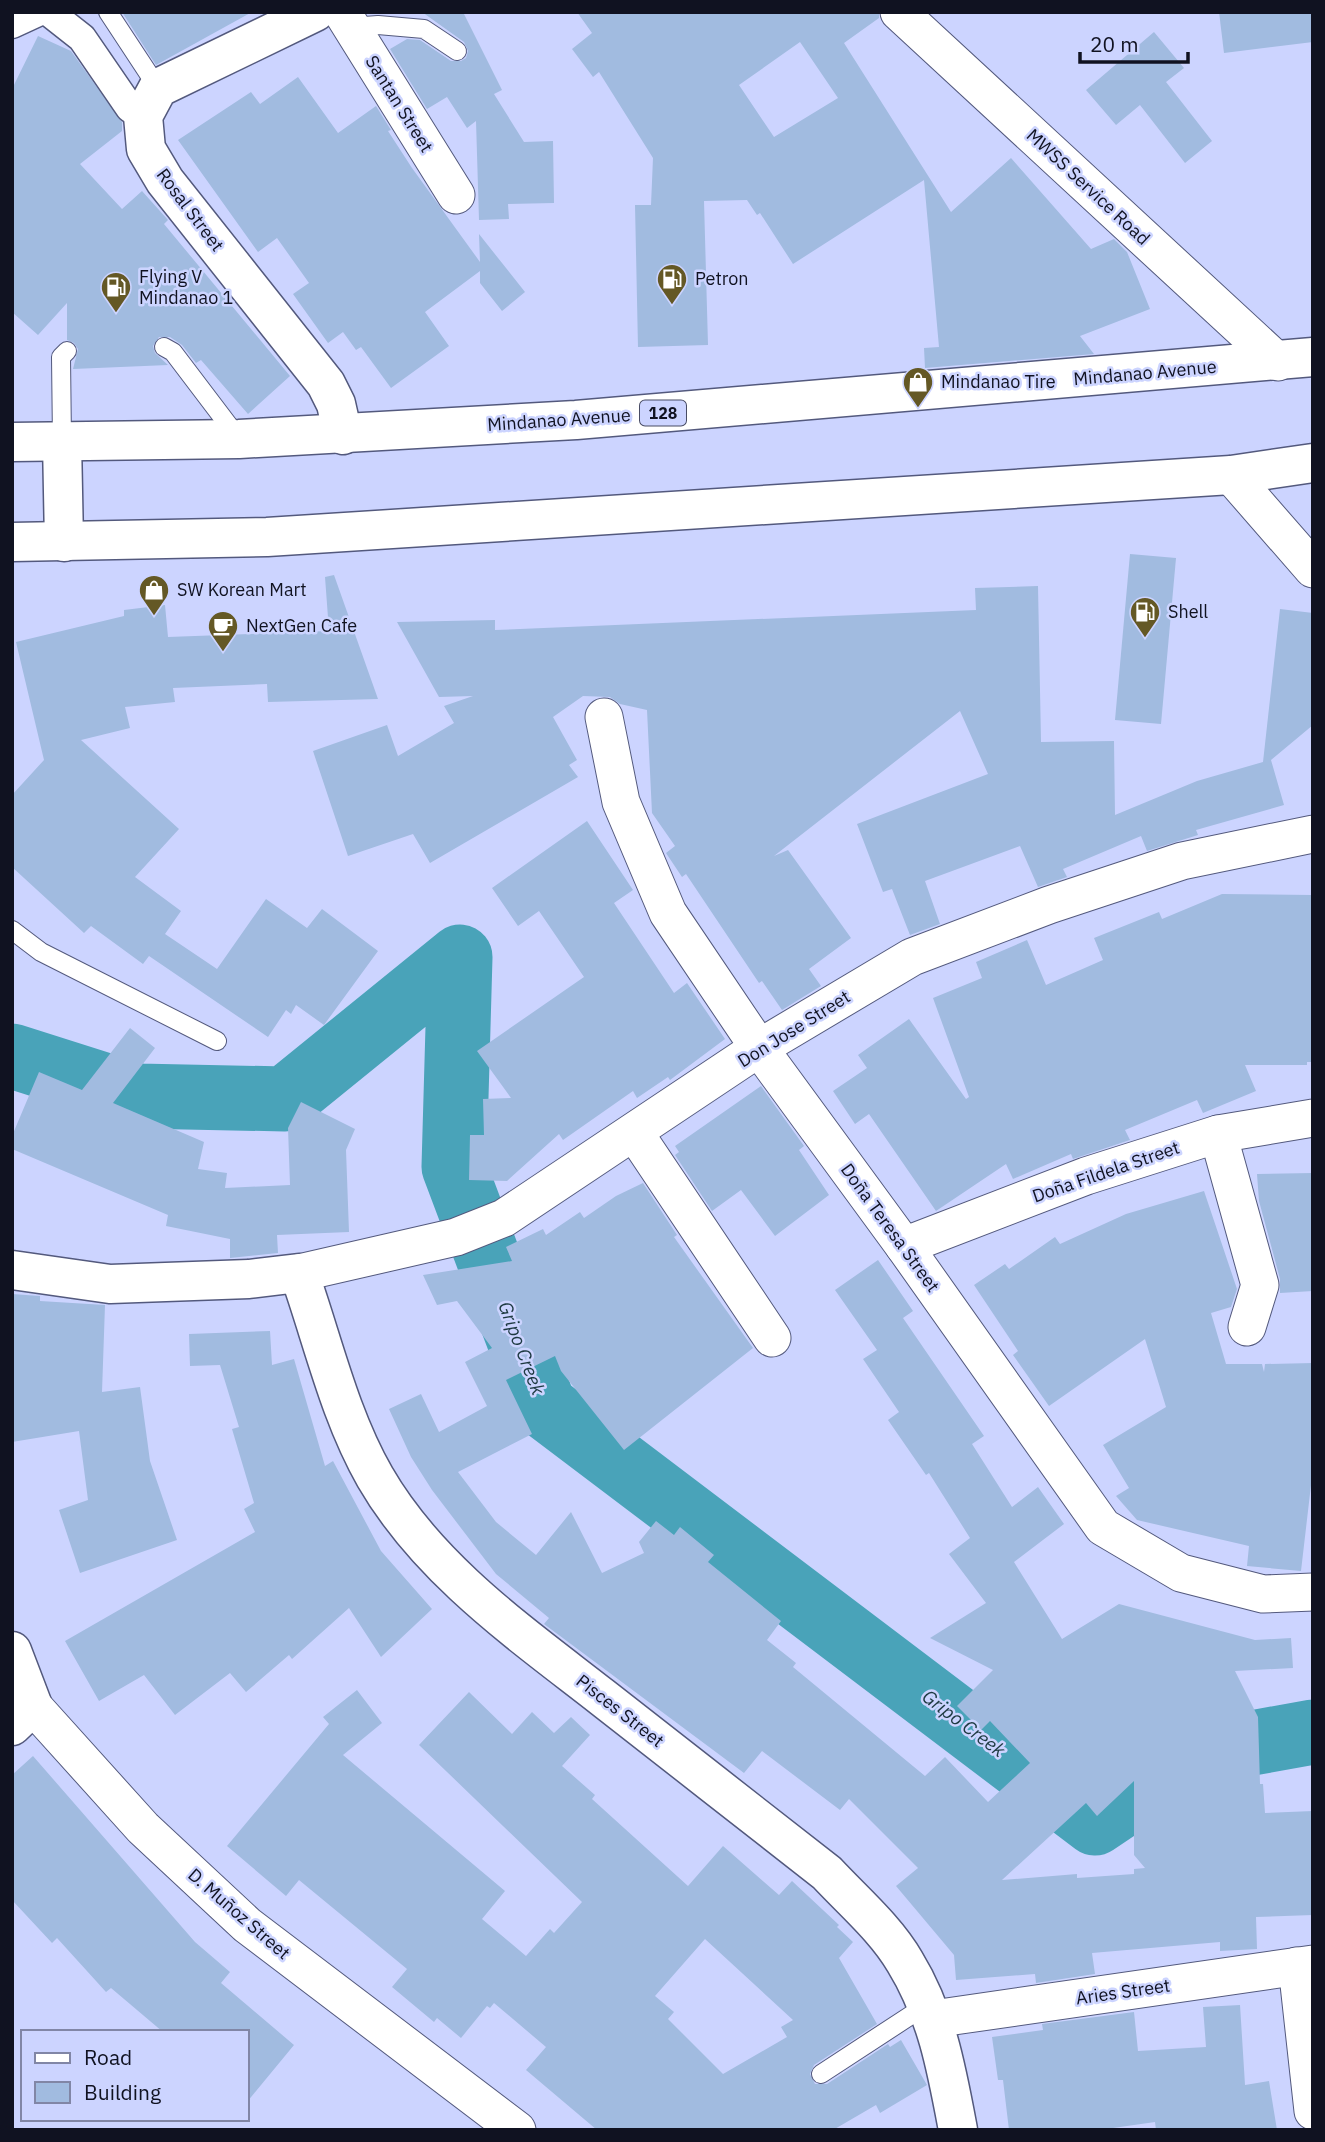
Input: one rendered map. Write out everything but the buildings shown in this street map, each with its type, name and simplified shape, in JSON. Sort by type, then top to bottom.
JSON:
[{"type":"main road","points":[[150,102],[315,12]]},
{"type":"main road","name":"Rosal Street","points":[[150,102],[146,149],[165,181],[313,365],[336,404],[343,435]]},
{"type":"main road","name":"Mindanao Avenue","points":[[12,442],[343,435],[590,419],[1295,360]]},
{"type":"main road","points":[[62,441],[64,542]]},
{"type":"main road","points":[[12,542],[267,537],[1231,475],[1313,463]]},
{"type":"main road","points":[[12,1270],[110,1284],[249,1279],[299,1273]]},
{"type":"main road","name":"Pisces Street","points":[[299,1273],[353,1434],[375,1477],[401,1516],[445,1567],[522,1635],[827,1873],[904,1959],[930,2012],[945,2057],[958,2130]]},
{"type":"main road","name":"D. Muñoz Street","points":[[12,1651],[23,1716]]},
{"type":"street","points":[[12,24],[38,12]]},
{"type":"street","points":[[49,12],[82,38],[130,108],[150,102]]},
{"type":"street","name":"MWSS Service Road","points":[[899,12],[1295,360]]},
{"type":"street","name":"Santan Street","points":[[346,20],[456,195]]},
{"type":"street","points":[[1231,475],[1313,569]]},
{"type":"street","name":"Doña Teresa Street","points":[[604,717],[621,802],[668,913],[759,1048],[904,1246],[1102,1527],[1181,1573],[1264,1594],[1313,1592]]},
{"type":"street","name":"Don Jose Street","points":[[299,1273],[469,1232],[504,1218],[759,1048],[912,957],[1049,905],[1182,861],[1313,834]]},
{"type":"street","name":"Doña Fildela Street","points":[[904,1246],[1086,1176],[1218,1134],[1313,1118]]},
{"type":"street","points":[[634,1132],[772,1338]]},
{"type":"street","points":[[1218,1134],[1260,1285],[1247,1327]]},
{"type":"street","name":"D. Muñoz Street","points":[[23,1716],[247,1925],[517,2130]]},
{"type":"street","points":[[1305,1965],[1313,2111]]},
{"type":"street","name":"Aries Street","points":[[930,2012],[1305,1965]]},
{"type":"lane","points":[[108,12],[150,102]]},
{"type":"lane","points":[[346,20],[424,29],[457,51]]},
{"type":"lane","points":[[164,347],[173,352],[239,439]]},
{"type":"lane","points":[[62,441],[61,357],[67,351]]},
{"type":"lane","points":[[12,930],[41,952],[217,1041]]},
{"type":"lane","name":"Aries Street","points":[[821,2074],[930,2012]]},
{"type":"waterway","name":"Gripo Creek","points":[[12,1056],[138,1096],[285,1099],[460,957],[454,1167],[544,1406],[1095,1823],[1180,1766],[1252,1743],[1313,1732]]},
{"type":"place","name":"Petron","points":[[672,306]]},
{"type":"place","name":"Flying V Mindanao 1","points":[[116,314]]},
{"type":"place","name":"Mindanao Tire","points":[[918,409]]},
{"type":"place","name":"SW Korean Mart","points":[[154,617]]},
{"type":"place","name":"Shell","points":[[1145,639]]},
{"type":"place","name":"NextGen Cafe","points":[[223,653]]}]
